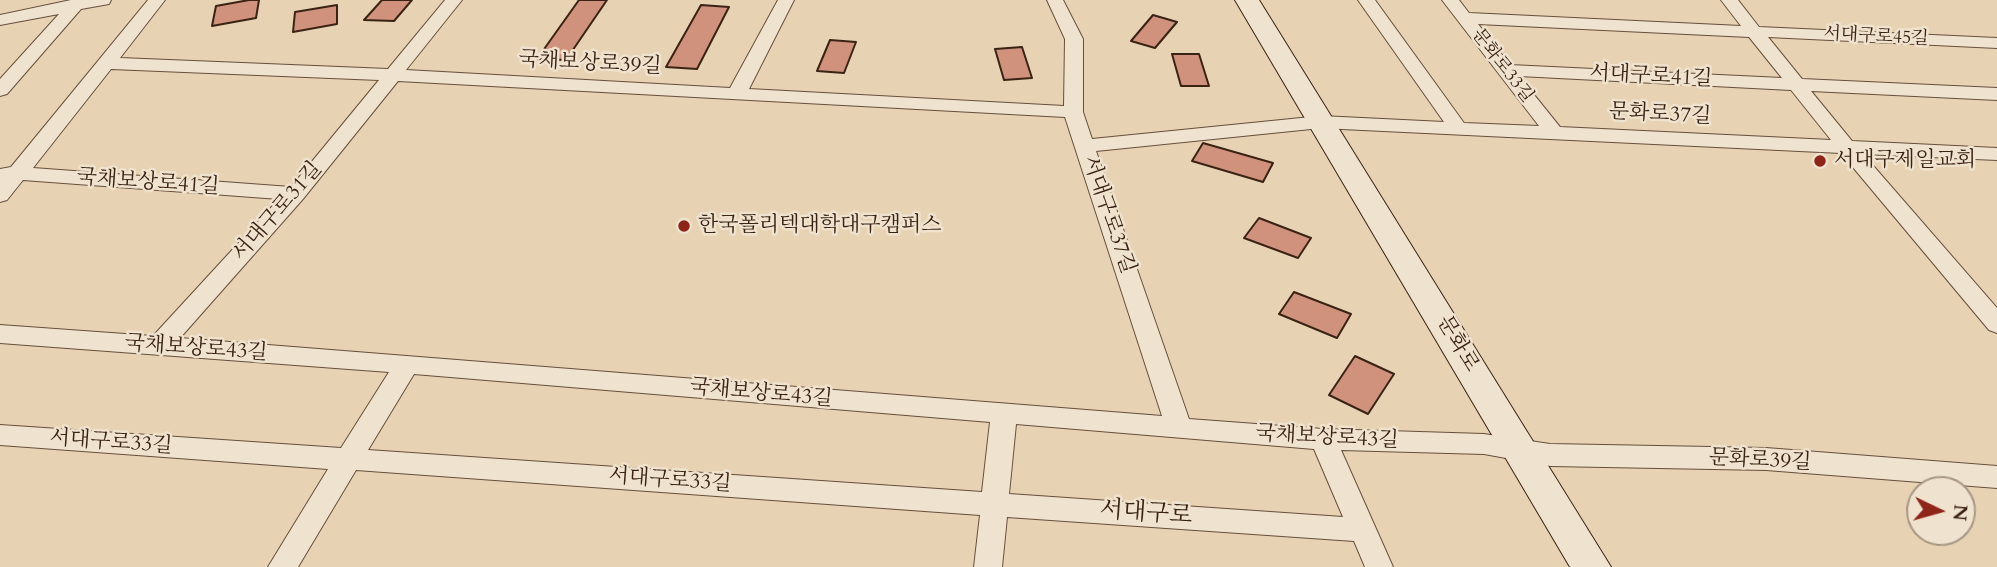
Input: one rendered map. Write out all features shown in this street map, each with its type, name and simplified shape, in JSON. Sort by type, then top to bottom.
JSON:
[{"type":"main road","name":"문화로","points":[[1247,0],[1591,567]]},
{"type":"street","points":[[0,20],[78,2],[103,0]]},
{"type":"street","points":[[0,195],[9,174],[158,0]]},
{"type":"street","points":[[393,75],[454,0]]},
{"type":"street","points":[[736,95],[786,0]]},
{"type":"street","name":"서대구로37길","points":[[1055,0],[1074,39],[1073,112],[1179,428]]},
{"type":"street","points":[[1366,0],[1458,128]]},
{"type":"street","name":"문화로33길","points":[[1450,0],[1553,132]]},
{"type":"street","points":[[1729,0],[1846,146],[1997,324]]},
{"type":"street","points":[[0,90],[78,2]]},
{"type":"street","points":[[1465,18],[1754,31]]},
{"type":"street","name":"서대구로45길","points":[[1754,31],[1997,43]]},
{"type":"street","name":"국채보상로39길","points":[[104,63],[393,75],[1073,112]]},
{"type":"street","name":"서대구로41길","points":[[1505,70],[1797,84]]},
{"type":"street","name":"서대구로31길","points":[[159,346],[296,194],[393,75]]},
{"type":"street","points":[[1797,84],[1997,94]]},
{"type":"street","points":[[1084,146],[1321,122]]},
{"type":"street","name":"문화로37길","points":[[1321,122],[1997,154]]},
{"type":"street","name":"국채보상로41길","points":[[9,174],[296,194]]},
{"type":"street","points":[[1971,293],[1997,295]]},
{"type":"street","name":"국채보상로43길","points":[[0,334],[1323,439],[1485,444],[1522,451]]},
{"type":"street","points":[[282,567],[407,365]]},
{"type":"street","points":[[988,567],[992,503],[1004,414]]},
{"type":"street","name":"서대구로33길","points":[[0,435],[992,503]]},
{"type":"street","points":[[1323,439],[1379,567]]},
{"type":"street","name":"문화로39길","points":[[1522,451],[1550,455],[1766,459],[1997,477]]},
{"type":"street","name":"서대구로","points":[[992,503],[1364,530]]},
{"type":"building","points":[[259,0],[256,18],[212,26],[216,6]]},
{"type":"building","points":[[382,0],[412,0],[394,21],[364,20]]},
{"type":"building","points":[[579,0],[607,0],[566,60],[537,59]]},
{"type":"building","points":[[337,5],[337,24],[293,32],[295,12]]},
{"type":"building","points":[[701,5],[729,7],[697,69],[666,67]]},
{"type":"building","points":[[1153,15],[1177,22],[1155,48],[1131,41]]},
{"type":"building","points":[[830,40],[856,42],[844,73],[817,71]]},
{"type":"building","points":[[1022,47],[1032,78],[1004,80],[995,49]]},
{"type":"building","points":[[1172,54],[1199,54],[1209,86],[1181,86]]},
{"type":"building","points":[[1203,143],[1273,163],[1263,182],[1192,161]]},
{"type":"building","points":[[1259,218],[1311,238],[1298,258],[1244,238]]},
{"type":"building","points":[[1294,292],[1351,314],[1337,338],[1279,314]]},
{"type":"building","points":[[1355,356],[1394,374],[1368,414],[1329,395]]},
{"type":"place","name":"서대구제일교회","points":[[1820,161]]},
{"type":"place","name":"한국폴리텍대학대구캠퍼스","points":[[684,226]]}]
